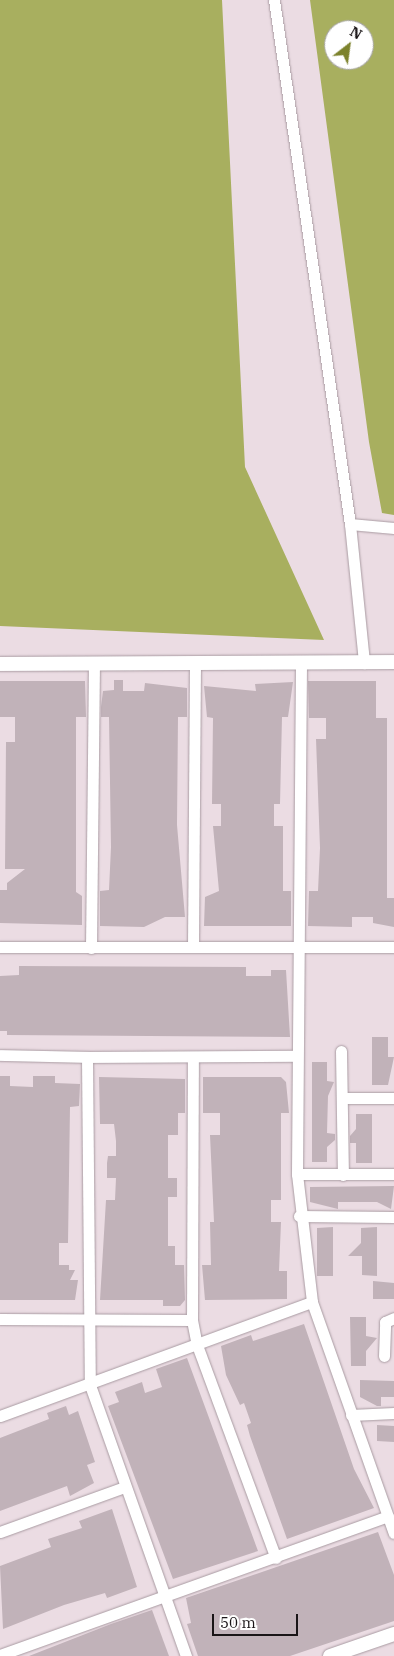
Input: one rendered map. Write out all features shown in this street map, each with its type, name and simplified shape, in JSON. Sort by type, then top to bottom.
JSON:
[{"type":"street","points":[[274,0],[350,524],[364,663]]},
{"type":"street","points":[[350,524],[394,528]]},
{"type":"street","points":[[0,664],[394,662]]},
{"type":"street","points":[[193,947],[195,663]]},
{"type":"street","points":[[301,663],[297,1056],[299,1216],[312,1302],[394,1534]]},
{"type":"street","points":[[91,948],[94,664]]},
{"type":"street","points":[[0,947],[394,947]]},
{"type":"street","points":[[341,1051],[343,1175]]},
{"type":"street","points":[[0,1055],[88,1057],[297,1056]]},
{"type":"street","points":[[88,1057],[86,1318],[90,1385],[124,1487],[186,1656]]},
{"type":"street","points":[[194,1057],[192,1320],[197,1345],[276,1558]]},
{"type":"street","points":[[343,1098],[394,1098]]},
{"type":"street","points":[[297,1174],[394,1174]]},
{"type":"street","points":[[299,1216],[394,1216]]},
{"type":"street","points":[[0,1416],[90,1385],[312,1302]]},
{"type":"street","points":[[384,1356],[385,1322],[394,1318]]},
{"type":"street","points":[[0,1319],[192,1320]]},
{"type":"street","points":[[352,1415],[394,1412]]},
{"type":"street","points":[[0,1532],[124,1487]]},
{"type":"street","points":[[0,1655],[164,1594],[276,1558],[388,1516]]},
{"type":"street","points":[[330,1656],[394,1634]]},
{"type":"green space","points":[[0,0],[222,0],[245,467],[324,640],[0,626]]},
{"type":"green space","points":[[310,0],[394,0],[394,515],[382,513],[369,442]]},
{"type":"building","points":[[114,680],[123,680],[123,691],[144,691],[145,683],[187,688],[187,717],[178,717],[177,825],[185,917],[165,917],[144,927],[100,926],[100,891],[109,890],[111,847],[109,717],[101,717],[101,707],[103,691],[114,690]]},
{"type":"building","points":[[0,681],[85,681],[86,717],[76,717],[76,892],[82,896],[82,925],[0,923],[0,890],[7,890],[7,883],[25,869],[5,869],[6,742],[15,742],[15,717],[0,717]]},
{"type":"building","points":[[308,681],[376,681],[376,718],[387,718],[387,898],[394,898],[394,927],[373,923],[373,917],[352,917],[352,927],[308,926],[309,891],[318,891],[320,848],[316,739],[326,739],[326,718],[309,718]]},
{"type":"building","points":[[293,682],[288,717],[282,717],[280,804],[274,804],[274,826],[283,826],[283,891],[291,891],[291,926],[204,926],[205,897],[219,891],[213,826],[221,826],[221,804],[212,804],[213,718],[207,717],[204,686],[256,691],[255,684]]},
{"type":"building","points":[[19,966],[246,967],[246,976],[271,976],[271,970],[286,970],[290,1037],[7,1035],[7,1031],[0,1031],[0,976],[19,975]]},
{"type":"building","points":[[372,1037],[388,1037],[388,1057],[394,1057],[388,1085],[372,1085]]},
{"type":"building","points":[[312,1062],[327,1062],[327,1081],[334,1082],[328,1096],[327,1133],[335,1134],[335,1140],[327,1147],[327,1162],[312,1162]]},
{"type":"building","points":[[0,1076],[10,1076],[10,1086],[33,1087],[33,1076],[55,1076],[55,1083],[80,1084],[79,1106],[70,1107],[68,1243],[59,1243],[59,1265],[69,1265],[69,1270],[75,1270],[70,1280],[78,1280],[75,1300],[0,1300]]},
{"type":"building","points":[[99,1077],[185,1079],[185,1113],[178,1113],[178,1135],[168,1135],[168,1178],[177,1178],[177,1197],[168,1197],[168,1246],[175,1246],[175,1265],[184,1265],[185,1300],[180,1306],[163,1306],[163,1300],[100,1300],[106,1200],[115,1200],[116,1178],[107,1178],[107,1163],[108,1156],[116,1156],[116,1141],[114,1124],[100,1124]]},
{"type":"building","points":[[203,1077],[281,1077],[286,1082],[289,1113],[281,1113],[281,1200],[271,1200],[271,1222],[281,1222],[279,1271],[287,1271],[287,1299],[205,1300],[202,1265],[211,1265],[210,1222],[214,1222],[210,1135],[220,1135],[220,1113],[203,1113]]},
{"type":"building","points":[[356,1114],[372,1114],[372,1163],[356,1163],[356,1143],[350,1143],[350,1136],[356,1129]]},
{"type":"building","points":[[394,1186],[391,1209],[377,1202],[338,1202],[338,1209],[310,1202],[310,1187]]},
{"type":"building","points":[[333,1227],[333,1276],[317,1276],[317,1228]]},
{"type":"building","points":[[377,1227],[377,1276],[362,1275],[362,1256],[348,1256],[361,1243],[361,1228]]},
{"type":"building","points":[[373,1281],[394,1283],[394,1299],[373,1299]]},
{"type":"building","points":[[350,1317],[366,1317],[366,1336],[377,1338],[366,1351],[366,1366],[351,1366]]},
{"type":"building","points":[[304,1324],[354,1469],[374,1508],[287,1539],[250,1436],[247,1425],[251,1423],[244,1403],[240,1405],[226,1375],[221,1346],[251,1335],[253,1341]]},
{"type":"building","points":[[187,1358],[258,1551],[173,1579],[108,1406],[119,1402],[115,1392],[142,1382],[145,1393],[162,1387],[156,1369]]},
{"type":"building","points":[[360,1380],[394,1381],[394,1397],[381,1397],[381,1406],[377,1406],[360,1397]]},
{"type":"building","points":[[66,1406],[69,1415],[78,1411],[95,1462],[87,1465],[94,1483],[70,1496],[67,1486],[0,1511],[0,1438],[49,1419],[47,1413]]},
{"type":"building","points":[[377,1425],[394,1426],[394,1442],[377,1441]]},
{"type":"building","points":[[112,1509],[137,1587],[107,1598],[105,1593],[64,1605],[3,1629],[0,1566],[51,1547],[48,1539],[82,1528],[79,1521]]},
{"type":"building","points":[[378,1532],[394,1575],[394,1621],[290,1656],[198,1656],[187,1624],[191,1623],[186,1598]]},
{"type":"building","points":[[152,1610],[169,1656],[29,1656],[111,1624]]}]
